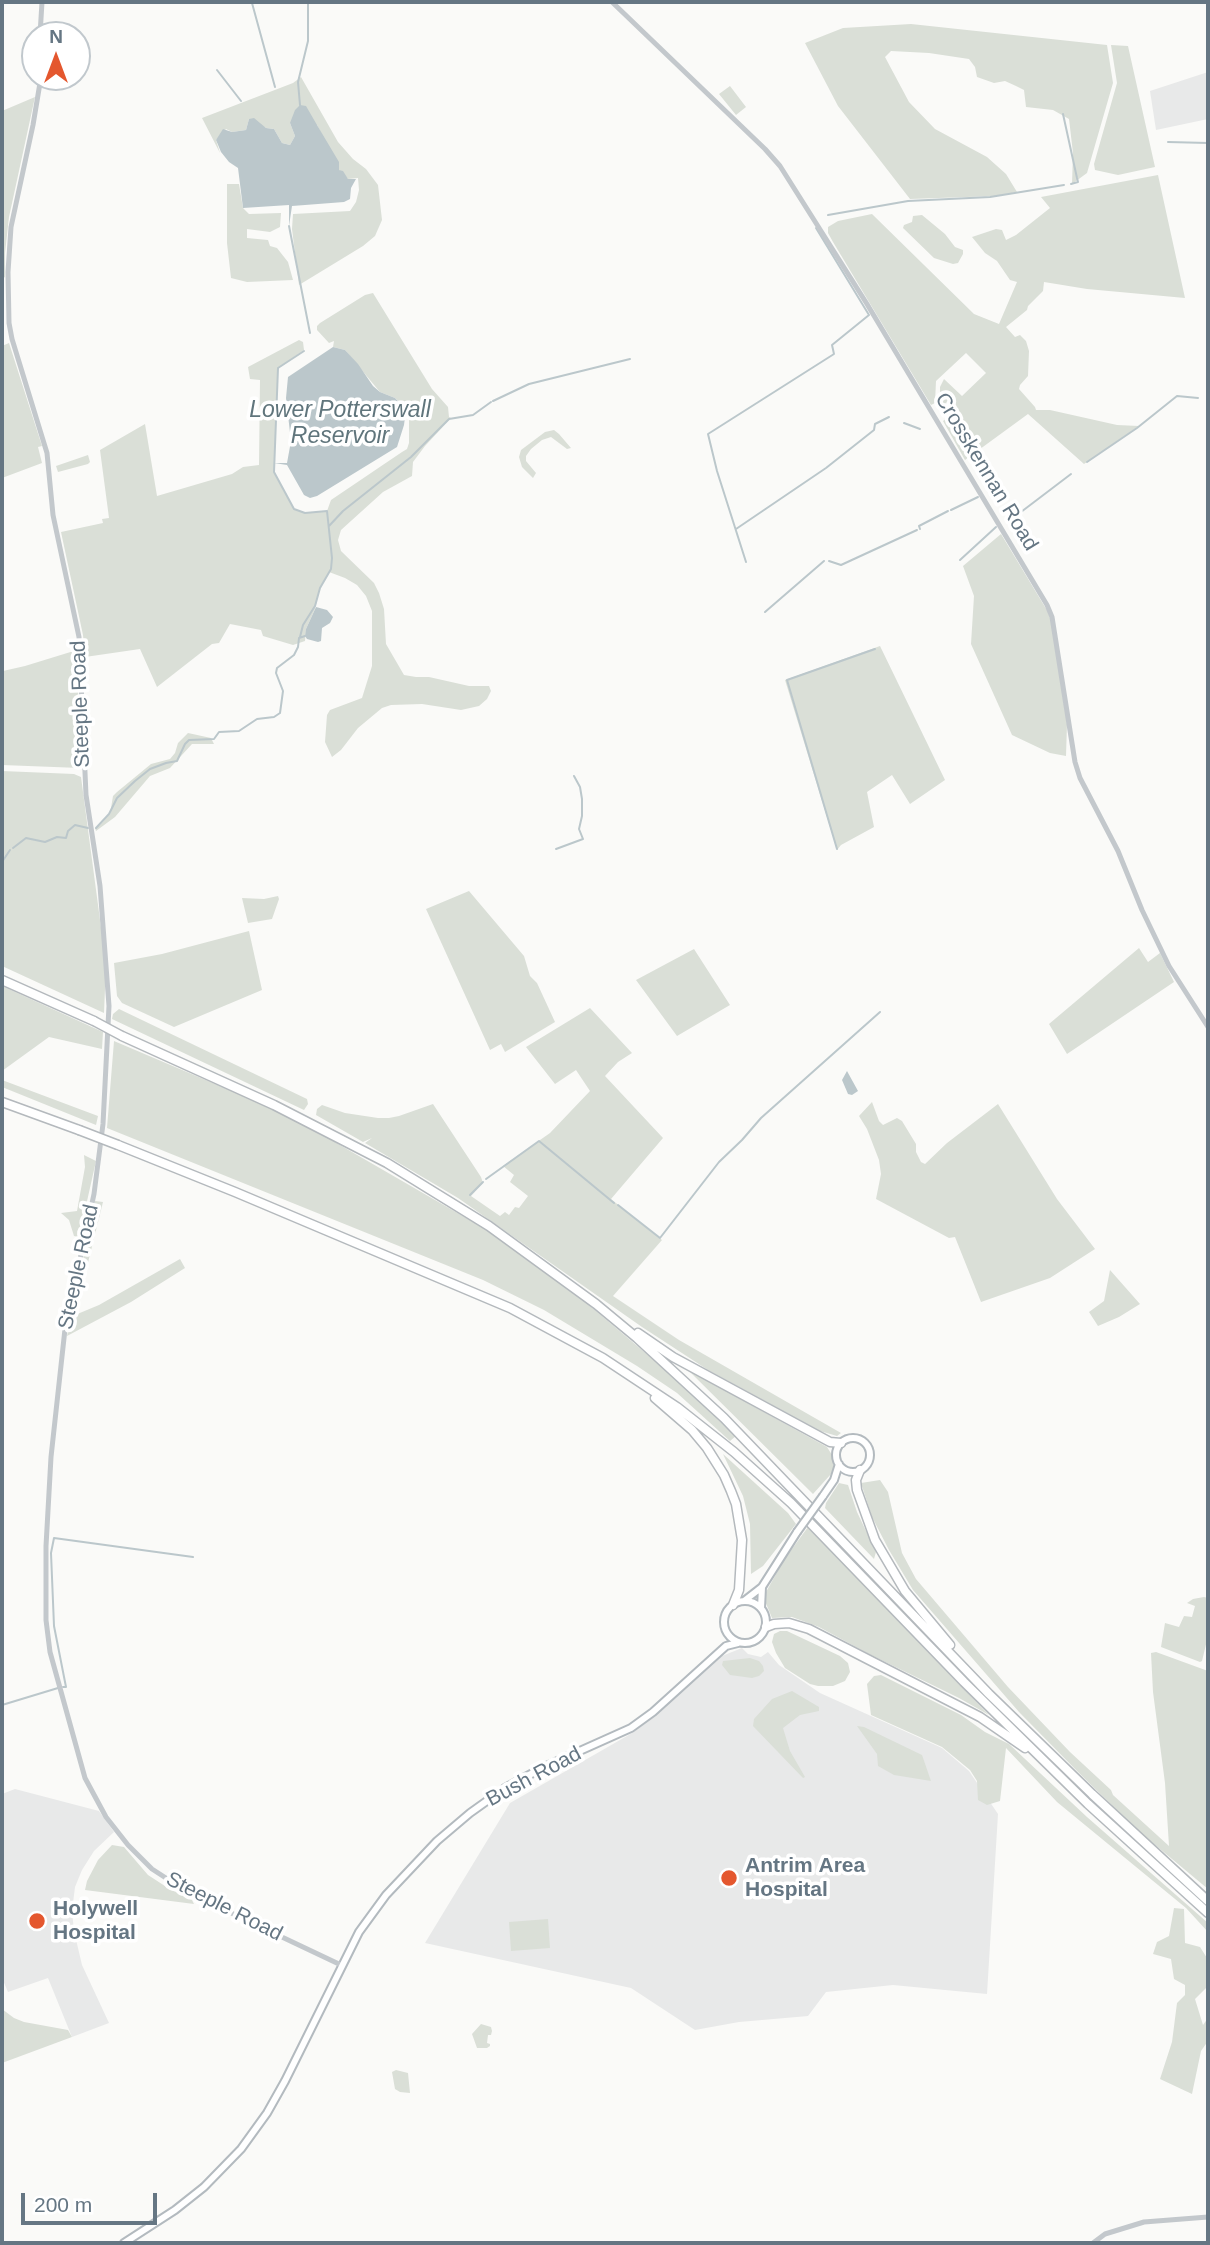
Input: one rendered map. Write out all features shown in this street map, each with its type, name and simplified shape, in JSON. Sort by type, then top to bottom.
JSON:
[{"type":"highway","points":[[2,980],[295,1115],[387,1163],[489,1226],[673,1357],[830,1442],[842,1443]]},
{"type":"highway","points":[[2,1102],[236,1192],[489,1299],[603,1358],[677,1407],[752,1467],[799,1511],[964,1682],[1098,1813],[1208,1913]]},
{"type":"highway","points":[[596,1304],[724,1418],[989,1694],[1208,1901]]},
{"type":"highway","points":[[603,1358],[692,1430],[724,1475],[736,1504],[742,1540],[739,1590],[733,1605]]},
{"type":"highway","points":[[860,1470],[856,1480],[857,1490],[870,1529],[890,1568],[921,1612],[989,1694]]},
{"type":"highway","points":[[766,1627],[774,1623],[789,1623],[808,1629],[981,1717],[1045,1761]]},
{"type":"main road","points":[[744,1601],[761,1608],[765,1614],[766,1627],[758,1640],[745,1644],[738,1643],[727,1635],[724,1617],[733,1605],[744,1601],[762,1587],[834,1480],[839,1464],[836,1453],[842,1443],[848,1439],[857,1439],[868,1447],[868,1463],[860,1470],[834,1480]]},
{"type":"main road","points":[[839,1464],[850,1472]]},
{"type":"main road","points":[[761,1608],[762,1587]]},
{"type":"main road","points":[[726,1646],[727,1635]]},
{"type":"main road","name":"Bush Road","points":[[341,1965],[364,1925],[391,1889],[428,1849],[470,1813],[531,1773],[631,1728],[653,1712],[726,1646],[738,1643]]},
{"type":"main road","points":[[124,2243],[175,2210],[204,2187],[240,2149],[267,2113],[285,2081],[341,1965]]},
{"type":"street","points":[[41,21],[42,2]]},
{"type":"street","name":"Crosskennan Road","points":[[612,2],[780,166],[872,312],[1047,605],[1052,617],[1075,762],[1080,778],[1118,852],[1169,966],[1208,1027]]},
{"type":"street","name":"Steeple Road","points":[[39,91],[11,227],[9,323],[47,453],[53,515],[79,637],[86,795],[99,878],[109,1006],[103,1124],[94,1194],[65,1329],[51,1457],[46,1546],[50,1652],[82,1769],[94,1796],[118,1834],[152,1869],[203,1900],[341,1965]]},
{"type":"street","points":[[1093,2243],[1105,2234],[1144,2222],[1208,2217]]},
{"type":"shaded area","points":[[911,24],[1107,45],[1113,83],[1087,173],[1072,184],[1073,153],[1069,119],[1053,110],[1026,107],[1024,90],[1005,81],[994,83],[977,77],[975,67],[969,59],[891,51],[885,57],[909,102],[935,129],[987,157],[1006,174],[1017,192],[995,196],[910,199],[838,106],[805,43],[843,28]]},
{"type":"shaded area","points":[[1111,45],[1128,46],[1155,167],[1118,175],[1095,170],[1094,164],[1117,83]]},
{"type":"shaded area","points":[[1208,72],[1208,119],[1156,130],[1150,91]]},
{"type":"shaded area","points":[[301,77],[338,142],[366,169],[378,185],[382,220],[375,236],[363,246],[299,285],[292,229],[293,214],[350,211],[359,190],[358,178],[348,179],[339,170],[317,125],[290,123],[295,136],[290,145],[282,143],[274,129],[249,119],[246,130],[232,132],[226,129],[216,140],[220,153],[202,118],[293,83]]},
{"type":"shaded area","points":[[730,86],[746,107],[736,115],[719,94]]},
{"type":"shaded area","points":[[35,97],[9,217],[5,277],[2,279],[2,111]]},
{"type":"shaded area","points":[[1158,175],[1185,298],[1087,289],[1044,282],[1043,291],[1027,310],[1006,327],[1015,337],[1020,335],[1026,341],[1029,351],[1028,376],[1019,389],[1036,410],[1050,410],[1117,425],[1139,426],[1084,464],[1028,414],[965,460],[943,421],[947,418],[940,402],[940,387],[944,379],[962,396],[986,373],[966,353],[936,381],[935,403],[931,405],[833,242],[828,227],[838,221],[872,214],[974,314],[999,324],[1017,282],[1010,280],[997,261],[985,253],[972,237],[996,229],[1002,230],[1006,240],[1016,235],[1050,208],[1041,197]]},
{"type":"shaded area","points":[[227,184],[239,184],[243,208],[249,214],[281,213],[280,227],[270,232],[247,229],[247,238],[268,240],[270,246],[277,248],[288,262],[293,280],[247,282],[231,278],[227,243]]},
{"type":"shaded area","points":[[922,215],[945,234],[955,247],[963,250],[958,263],[934,258],[903,228],[912,222],[913,216]]},
{"type":"shaded area","points":[[373,293],[432,389],[448,407],[451,418],[413,462],[412,476],[383,492],[341,530],[338,540],[341,551],[374,583],[384,609],[386,644],[404,675],[429,677],[469,686],[489,686],[491,691],[479,706],[461,710],[422,704],[382,708],[358,728],[332,757],[325,742],[327,715],[330,710],[362,698],[372,666],[372,611],[366,596],[357,585],[329,572],[320,588],[306,629],[305,641],[293,645],[263,636],[261,630],[230,624],[219,643],[212,644],[157,687],[140,649],[85,657],[83,635],[61,532],[103,523],[102,519],[109,518],[100,450],[145,424],[157,496],[232,474],[243,467],[259,465],[260,380],[250,379],[248,367],[299,340],[303,342],[304,350],[278,368],[274,472],[294,509],[305,513],[327,511],[331,500],[407,449],[409,443],[409,410],[395,398],[380,392],[345,350],[333,347],[334,341],[329,343],[317,330],[320,323],[365,295]]},
{"type":"shaded area","points":[[9,343],[42,446],[38,447],[42,463],[2,478],[2,346]]},
{"type":"shaded area","points":[[554,430],[571,448],[567,449],[551,437],[542,440],[526,456],[526,461],[536,473],[533,478],[522,467],[519,457],[521,450],[545,432]]},
{"type":"shaded area","points":[[88,455],[88,464],[58,472],[56,466]]},
{"type":"shaded area","points":[[1001,534],[1051,621],[1067,724],[1066,756],[1050,753],[1012,735],[971,644],[974,596],[963,566]]},
{"type":"shaded area","points":[[880,646],[945,780],[910,804],[892,775],[867,792],[874,827],[841,845],[837,850],[785,680]]},
{"type":"shaded area","points":[[77,650],[80,768],[2,765],[3,671]]},
{"type":"shaded area","points":[[188,733],[211,738],[214,744],[192,744],[170,768],[150,776],[115,817],[96,831],[95,828],[110,814],[113,796],[151,764],[170,759],[178,743]]},
{"type":"shaded area","points":[[2,771],[74,774],[81,777],[106,965],[104,1013],[2,966]]},
{"type":"shaded area","points":[[469,891],[524,956],[530,976],[537,983],[555,1022],[505,1052],[501,1044],[490,1050],[426,909]]},
{"type":"shaded area","points":[[278,896],[272,919],[248,923],[242,898],[264,899]]},
{"type":"shaded area","points":[[249,931],[262,990],[174,1027],[122,1003],[117,996],[114,963],[162,954]]},
{"type":"shaded area","points":[[1139,948],[1148,962],[1160,953],[1174,982],[1067,1054],[1049,1024]]},
{"type":"shaded area","points":[[694,949],[730,1005],[677,1036],[636,980]]},
{"type":"shaded area","points":[[2,986],[103,1032],[102,1049],[49,1037],[2,1071]]},
{"type":"shaded area","points":[[590,1008],[632,1053],[618,1062],[605,1076],[663,1138],[611,1199],[662,1240],[613,1296],[679,1340],[841,1433],[837,1436],[820,1431],[708,1370],[458,1198],[365,1143],[372,1138],[363,1142],[316,1115],[317,1109],[322,1105],[345,1113],[389,1118],[433,1104],[481,1177],[483,1183],[471,1196],[500,1216],[505,1212],[509,1215],[515,1207],[519,1208],[528,1196],[510,1182],[514,1175],[503,1166],[550,1133],[590,1091],[576,1070],[555,1084],[526,1047]]},
{"type":"shaded area","points":[[119,1009],[307,1099],[308,1104],[304,1110],[112,1019]]},
{"type":"shaded area","points":[[114,1041],[288,1115],[499,1237],[576,1294],[669,1373],[736,1436],[730,1441],[677,1393],[637,1366],[544,1310],[483,1280],[107,1128]]},
{"type":"shaded area","points":[[2,1080],[98,1116],[96,1125],[2,1087]]},
{"type":"shaded area","points":[[872,1102],[883,1125],[897,1118],[902,1121],[916,1144],[916,1152],[921,1162],[925,1164],[947,1143],[998,1104],[1057,1199],[1095,1249],[1050,1278],[981,1302],[955,1237],[949,1238],[876,1199],[881,1174],[879,1160],[859,1116]]},
{"type":"shaded area","points":[[84,1155],[96,1161],[79,1237],[74,1236],[69,1220],[61,1213],[77,1211],[85,1167]]},
{"type":"shaded area","points":[[95,1201],[103,1202],[75,1315],[99,1305],[180,1259],[185,1268],[131,1302],[67,1336]]},
{"type":"shaded area","points":[[1110,1270],[1140,1304],[1098,1326],[1089,1312],[1104,1301]]},
{"type":"shaded area","points":[[688,1370],[827,1447],[834,1466],[831,1474],[813,1494]]},
{"type":"shaded area","points":[[723,1454],[788,1513],[796,1524],[763,1566],[751,1574],[750,1524],[743,1496]]},
{"type":"shaded area","points":[[880,1480],[888,1492],[902,1553],[916,1579],[1008,1687],[1113,1795],[1169,1846],[1151,1653],[1156,1652],[1208,1671],[1208,1889],[1136,1829],[1077,1771],[1019,1712],[913,1590],[872,1517],[861,1483]]},
{"type":"shaded area","points":[[839,1483],[848,1485],[857,1512],[876,1552],[874,1559],[825,1508]]},
{"type":"shaded area","points":[[808,1527],[989,1715],[819,1627],[792,1617],[772,1618],[765,1601],[766,1592],[784,1560]]},
{"type":"shaded area","points":[[1208,1598],[1208,1636],[1202,1661],[1161,1647],[1165,1623],[1179,1627],[1184,1616],[1192,1617],[1195,1606],[1187,1603]]},
{"type":"shaded area","points":[[787,1631],[840,1656],[848,1663],[850,1672],[845,1681],[833,1686],[818,1686],[785,1668],[772,1642],[774,1634]]},
{"type":"shaded area","name":"Antrim Area Hospital","points":[[742,1648],[748,1654],[761,1657],[768,1652],[779,1665],[820,1693],[942,1748],[969,1771],[998,1814],[987,1994],[893,1985],[826,1992],[808,2016],[739,2022],[695,2030],[631,1988],[425,1943],[510,1803],[634,1732],[722,1656]]},
{"type":"shaded area","points":[[750,1658],[759,1661],[763,1666],[764,1671],[759,1676],[752,1678],[730,1675],[722,1665],[723,1661]]},
{"type":"shaded area","points":[[881,1675],[961,1715],[985,1732],[1009,1744],[1087,1817],[1208,1923],[1208,1932],[1186,1908],[1057,1802],[1006,1748],[1000,1801],[987,1805],[978,1800],[977,1781],[970,1770],[942,1747],[871,1715],[867,1684],[874,1676]]},
{"type":"shaded area","points":[[792,1691],[819,1707],[819,1711],[800,1715],[783,1728],[790,1751],[805,1777],[803,1778],[753,1726],[754,1719],[772,1699]]},
{"type":"shaded area","points":[[857,1726],[922,1755],[931,1781],[894,1775],[878,1766],[877,1754]]},
{"type":"shaded area","name":"Holywell Hospital","points":[[15,1789],[99,1811],[114,1832],[94,1851],[82,1870],[75,1887],[72,1911],[82,1965],[109,2023],[72,2037],[48,1978],[8,1992],[2,1978],[2,1794]]},
{"type":"shaded area","points":[[112,1845],[124,1847],[148,1875],[192,1900],[194,1904],[85,1890],[98,1860]]},
{"type":"shaded area","points":[[1174,1908],[1184,1909],[1185,1943],[1200,1947],[1207,1958],[1208,1968],[1208,1986],[1195,1999],[1203,2025],[1208,2018],[1208,2041],[1201,2051],[1192,2094],[1160,2079],[1172,2042],[1177,2003],[1185,1995],[1185,1985],[1174,1979],[1171,1959],[1153,1954],[1157,1942],[1169,1936]]},
{"type":"shaded area","points":[[548,1919],[550,1948],[511,1951],[509,1922]]},
{"type":"shaded area","points":[[2,2009],[24,2022],[68,2030],[72,2037],[2,2063]]},
{"type":"shaded area","points":[[481,2024],[491,2027],[492,2031],[491,2035],[488,2035],[487,2043],[490,2046],[487,2048],[477,2048],[472,2034]]},
{"type":"shaded area","points":[[396,2070],[408,2073],[410,2093],[395,2089],[392,2072]]},
{"type":"water","points":[[300,105],[306,106],[339,162],[339,170],[343,171],[348,179],[356,179],[351,188],[350,199],[344,202],[292,206],[289,226],[289,205],[243,208],[238,168],[221,152],[216,140],[223,129],[232,132],[246,130],[249,119],[254,118],[266,128],[274,129],[282,143],[290,145],[295,136],[290,123]]},
{"type":"water","name":"Lower Potterswall Reservoir","points":[[333,347],[345,350],[373,386],[395,398],[406,409],[404,425],[397,447],[310,498],[304,495],[287,465],[274,463],[287,463],[291,441],[286,398],[288,377]]},
{"type":"water","points":[[316,607],[327,610],[333,617],[330,623],[322,628],[321,641],[318,642],[305,636]]},
{"type":"water","points":[[847,1071],[858,1091],[852,1095],[848,1094],[842,1080]]},
{"type":"waterway","points":[[300,105],[298,82],[308,41],[308,2]]},
{"type":"waterway","points":[[252,3],[275,87]]},
{"type":"waterway","points":[[217,70],[241,101]]},
{"type":"waterway","points":[[1063,114],[1078,182],[1071,184]]},
{"type":"waterway","points":[[1168,142],[1208,143]]},
{"type":"waterway","points":[[828,215],[908,201],[990,197],[1064,185]]},
{"type":"waterway","points":[[289,226],[310,333]]},
{"type":"waterway","points":[[746,562],[708,434],[834,354],[832,345],[869,315],[816,228]]},
{"type":"waterway","points":[[300,637],[303,625],[315,606],[320,588],[331,569],[332,558],[327,511],[305,513],[294,509],[274,472],[278,368],[304,351]]},
{"type":"waterway","points":[[493,401],[529,384],[630,359]]},
{"type":"waterway","points":[[1087,462],[1137,428],[1177,396],[1198,398]]},
{"type":"waterway","points":[[329,526],[343,511],[411,457],[449,419],[473,415],[491,402]]},
{"type":"waterway","points":[[736,529],[826,468],[874,430],[875,424],[889,417]]},
{"type":"waterway","points":[[904,423],[920,429]]},
{"type":"waterway","points":[[1021,512],[1071,474]]},
{"type":"waterway","points":[[951,510],[978,497]]},
{"type":"waterway","points":[[920,529],[919,526],[948,511]]},
{"type":"waterway","points":[[960,560],[996,527]]},
{"type":"waterway","points":[[829,561],[841,565],[917,530]]},
{"type":"waterway","points":[[765,612],[824,561]]},
{"type":"waterway","points":[[96,828],[109,814],[117,798],[150,769],[177,761],[189,740],[214,739],[219,732],[239,731],[257,719],[274,717],[280,713],[283,691],[276,673],[277,668],[294,655],[299,638],[305,636]]},
{"type":"waterway","points":[[837,849],[787,680],[875,649]]},
{"type":"waterway","points":[[556,849],[583,839],[579,829],[582,799],[574,776]]},
{"type":"waterway","points":[[13,848],[26,838],[45,842],[57,837],[66,838],[68,831],[75,825],[88,828]]},
{"type":"waterway","points":[[2,862],[10,850]]},
{"type":"waterway","points":[[618,1205],[660,1238],[719,1162],[761,1118],[880,1012]]},
{"type":"waterway","points":[[486,1179],[539,1141],[614,1203]]},
{"type":"waterway","points":[[470,1195],[483,1182]]},
{"type":"waterway","points":[[63,1687],[66,1687],[54,1626],[51,1553],[54,1538],[193,1557]]},
{"type":"waterway","points":[[2,1705],[58,1688]]},
{"type":"place","name":"Antrim Area Hospital","points":[[729,1878]]},
{"type":"place","name":"Holywell Hospital","points":[[37,1921]]}]
